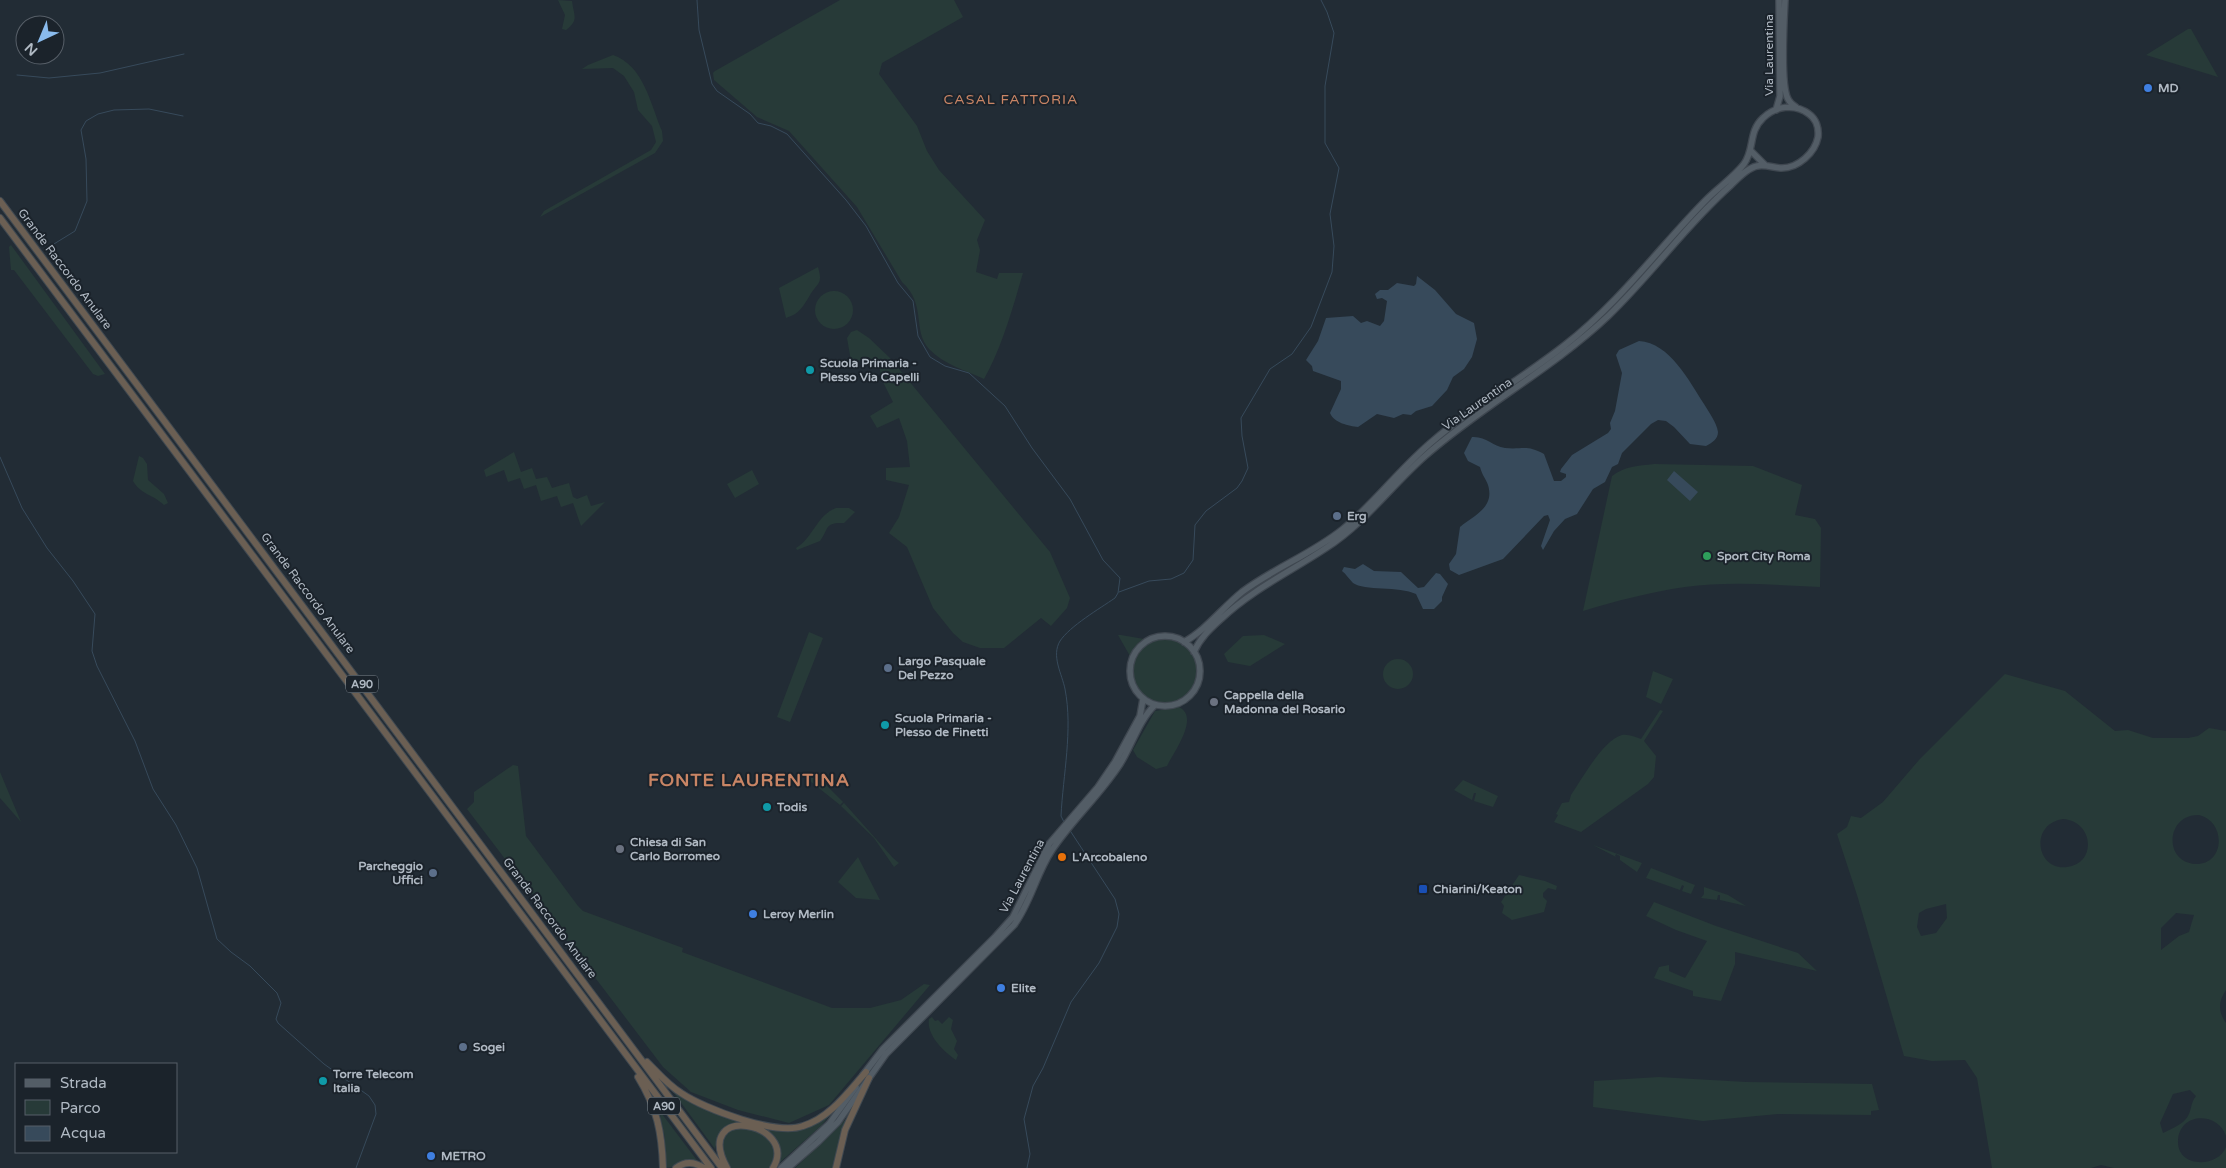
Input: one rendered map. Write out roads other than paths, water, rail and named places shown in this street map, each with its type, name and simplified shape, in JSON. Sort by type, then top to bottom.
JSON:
[{"type":"highway","name":"Grande Raccordo Anulare","points":[[0,201],[722,1168]]},
{"type":"highway","name":"Grande Raccordo Anulare","points":[[0,218],[711,1168]]},
{"type":"highway","points":[[618,1044],[646,1090],[656,1113],[662,1136],[663,1168]]},
{"type":"highway","points":[[634,1049],[668,1083],[685,1095],[751,1121],[780,1129],[798,1128],[818,1119],[867,1075]]},
{"type":"highway","points":[[836,1168],[844,1130],[867,1075]]},
{"type":"highway","points":[[727,1168],[719,1152],[720,1140],[727,1129],[739,1125],[762,1132],[774,1140],[778,1153],[774,1168]]},
{"type":"highway","points":[[676,1168],[689,1163],[704,1168]]},
{"type":"main road","name":"Via Laurentina","points":[[1776,110],[1780,98],[1779,0]]},
{"type":"main road","name":"Via Laurentina","points":[[1785,0],[1785,86],[1787,97],[1796,108]]},
{"type":"main road","name":"Via Laurentina","points":[[1184,642],[1194,636],[1220,611],[1252,585],[1341,530],[1397,473],[1434,440],[1560,349],[1585,328],[1620,295],[1703,203],[1743,166],[1751,150],[1751,138],[1756,127],[1764,117],[1776,110],[1787,107],[1807,112],[1816,121],[1818,134],[1814,147],[1806,158],[1790,167],[1779,168],[1758,165],[1751,169],[1715,200],[1625,299],[1580,341],[1441,442],[1411,469],[1346,535],[1263,585],[1243,600],[1205,635],[1194,652]]},
{"type":"main road","points":[[1751,150],[1759,161],[1766,166]]},
{"type":"main road","points":[[1158,637],[1171,637],[1184,642],[1194,652],[1199,662],[1200,675],[1194,691],[1186,700],[1165,706],[1155,705],[1143,699],[1133,687],[1130,676],[1131,661],[1137,650],[1146,641],[1158,637]]},
{"type":"main road","name":"Via Laurentina","points":[[781,1168],[829,1124],[867,1075],[893,1046],[1014,925],[1026,906],[1047,857],[1067,826],[1115,762],[1140,716],[1143,699]]},
{"type":"main road","name":"Via Laurentina","points":[[1067,826],[1107,784],[1126,754],[1145,716],[1155,705]]},
{"type":"main road","name":"Via Laurentina","points":[[788,1168],[832,1128],[867,1075]]},
{"type":"water","points":[[1417,276],[1435,290],[1456,314],[1474,323],[1477,339],[1472,357],[1464,369],[1453,377],[1447,390],[1432,406],[1416,411],[1411,415],[1403,414],[1394,418],[1377,414],[1358,427],[1338,422],[1330,413],[1341,389],[1341,381],[1313,371],[1312,366],[1306,360],[1318,341],[1326,318],[1353,316],[1361,323],[1367,321],[1380,326],[1384,321],[1387,301],[1382,298],[1377,299],[1375,294],[1380,290],[1388,290],[1397,283],[1414,286]]},
{"type":"water","points":[[1639,341],[1650,343],[1660,348],[1678,365],[1714,421],[1718,432],[1716,439],[1706,446],[1690,444],[1666,421],[1658,420],[1651,424],[1622,453],[1618,464],[1612,467],[1605,482],[1593,489],[1577,514],[1565,519],[1554,531],[1543,550],[1541,546],[1550,520],[1548,515],[1544,516],[1503,559],[1459,575],[1450,570],[1449,564],[1456,554],[1460,527],[1477,515],[1489,500],[1488,485],[1480,467],[1468,461],[1464,453],[1472,437],[1481,438],[1505,448],[1528,448],[1538,451],[1544,454],[1554,481],[1561,481],[1566,477],[1566,474],[1560,472],[1561,469],[1572,455],[1608,433],[1611,429],[1610,423],[1615,411],[1622,373],[1616,355],[1619,350]]},
{"type":"water","points":[[1674,471],[1698,492],[1690,501],[1667,480]]},
{"type":"water","points":[[1363,564],[1374,571],[1401,572],[1418,588],[1424,587],[1436,573],[1440,574],[1448,584],[1442,601],[1434,609],[1423,609],[1416,594],[1401,590],[1358,585],[1353,583],[1342,571],[1344,567],[1355,569]]},
{"type":"waterway","points":[[697,0],[699,30],[712,84],[717,91],[750,114],[758,123],[771,126],[787,134],[846,200],[866,226],[898,283],[913,301],[918,336],[930,357],[945,366],[969,373],[1005,406],[1032,448],[1070,499],[1103,560],[1120,578],[1118,593],[1115,598],[1085,618],[1065,635],[1058,647],[1057,659],[1065,689],[1068,720],[1061,816],[1064,822]]},
{"type":"waterway","points":[[1119,592],[1149,581],[1171,579],[1184,573],[1193,560],[1195,525],[1206,511],[1237,488],[1248,468],[1242,436],[1241,418],[1270,369],[1292,354],[1311,327],[1332,272],[1334,246],[1330,214],[1339,168],[1325,143],[1325,86],[1334,33],[1321,0]]},
{"type":"waterway","points":[[17,75],[49,78],[100,73],[184,54]]},
{"type":"waterway","points":[[49,247],[75,231],[87,201],[86,159],[81,130],[86,121],[98,114],[114,110],[149,109],[183,116]]},
{"type":"waterway","points":[[0,457],[22,508],[47,548],[73,581],[95,614],[92,651],[97,666],[135,741],[153,789],[176,825],[197,868],[217,939],[250,966],[277,993],[281,1003],[276,1019],[278,1023],[324,1064],[369,1096],[375,1105],[376,1114],[356,1168]]},
{"type":"waterway","points":[[1027,1168],[1030,1154],[1024,1119],[1033,1086],[1043,1068],[1071,1002],[1099,963],[1117,927],[1119,914],[1115,899],[1069,829]]},
{"type":"place","name":"MD","points":[[2148,88]]},
{"type":"place","name":"Scuola Primaria - Plesso Via Capelli","points":[[810,370]]},
{"type":"place","name":"Erg","points":[[1337,516]]},
{"type":"place","name":"Sport City Roma","points":[[1707,556]]},
{"type":"place","name":"Largo Pasquale Del Pezzo","points":[[888,668]]},
{"type":"place","name":"Cappella della Madonna del Rosario","points":[[1214,702]]},
{"type":"place","name":"Scuola Primaria - Plesso de Finetti","points":[[885,725]]},
{"type":"place","name":"Todis","points":[[767,807]]},
{"type":"place","name":"Chiesa di San Carlo Borromeo","points":[[620,849]]},
{"type":"place","name":"L'Arcobaleno","points":[[1062,857]]},
{"type":"place","name":"Parcheggio Uffici","points":[[433,873]]},
{"type":"place","name":"Chiarini/Keaton","points":[[1423,889]]},
{"type":"place","name":"Leroy Merlin","points":[[753,914]]},
{"type":"place","name":"Elite","points":[[1001,988]]},
{"type":"place","name":"Sogei","points":[[463,1047]]},
{"type":"place","name":"Torre Telecom Italia","points":[[323,1081]]},
{"type":"place","name":"METRO","points":[[431,1156]]},
{"type":"district","name":"CASAL FATTORIA","points":[[1011,99]]},
{"type":"district","name":"FONTE LAURENTINA","points":[[749,780]]}]
